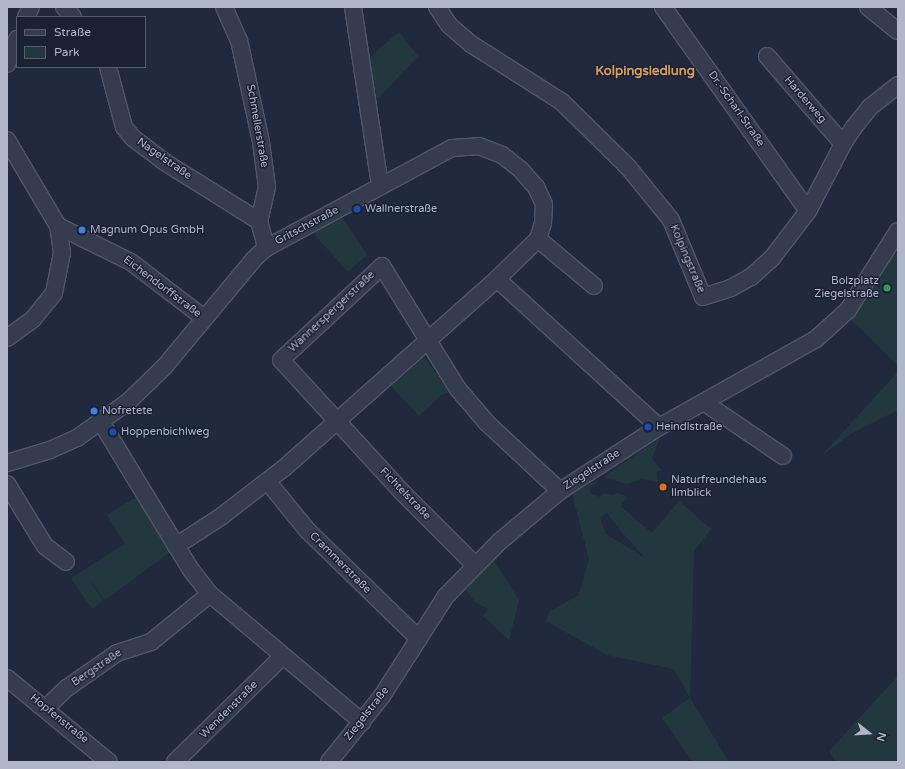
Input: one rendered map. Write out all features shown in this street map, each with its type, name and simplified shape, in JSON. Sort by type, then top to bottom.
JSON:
[{"type":"street","points":[[26,16],[31,7]]},
{"type":"street","points":[[64,7],[72,16]]},
{"type":"street","name":"Schmellerstraße","points":[[224,7],[239,40],[261,142],[267,187],[259,221],[266,248]]},
{"type":"street","points":[[353,7],[380,186]]},
{"type":"street","name":"Kolpingstraße","points":[[436,7],[449,25],[471,44],[562,102],[628,167],[671,220],[703,297],[731,288],[751,277],[772,258],[808,211],[843,144],[870,108],[898,85]]},
{"type":"street","name":"Dr.-Scharl-Straße","points":[[663,7],[808,211]]},
{"type":"street","points":[[868,7],[898,31]]},
{"type":"street","points":[[7,64],[16,42]]},
{"type":"street","name":"Harderweg","points":[[767,56],[843,144]]},
{"type":"street","name":"Nagelstraße","points":[[108,68],[124,127],[134,138],[163,161],[259,221]]},
{"type":"street","points":[[7,140],[58,226],[62,253],[54,293],[33,319],[7,338]]},
{"type":"street","name":"Gritschstraße","points":[[7,463],[50,450],[77,438],[101,422],[149,383],[266,248],[452,148],[470,145],[485,148],[502,155],[521,170],[541,196],[544,214],[538,239]]},
{"type":"street","name":"Eichendorffstraße","points":[[58,226],[131,262],[204,318]]},
{"type":"street","name":"Ziegelstraße","points":[[329,762],[394,680],[446,596],[475,565],[560,491],[659,427],[705,403],[804,347],[839,320],[874,273],[898,231]]},
{"type":"street","points":[[176,546],[268,482],[497,279],[538,239],[594,286]]},
{"type":"street","name":"Wannerspergerstraße","points":[[336,422],[281,360],[382,266],[427,340]]},
{"type":"street","points":[[497,279],[659,427]]},
{"type":"street","points":[[427,340],[458,389],[476,412],[560,491]]},
{"type":"street","points":[[705,403],[783,456]]},
{"type":"street","points":[[101,422],[176,546],[210,594],[282,657],[362,722]]},
{"type":"street","name":"Fichtelstraße","points":[[336,422],[475,565]]},
{"type":"street","name":"Crammerstraße","points":[[268,482],[307,530],[419,638]]},
{"type":"street","points":[[7,484],[45,546],[66,562]]},
{"type":"street","name":"Bergstraße","points":[[46,708],[67,688],[117,653],[151,642],[210,594]]},
{"type":"street","name":"Wendenstraße","points":[[175,762],[282,657]]},
{"type":"street","name":"Hopfenstraße","points":[[7,678],[46,708],[109,762]]},
{"type":"green space","points":[[399,32],[418,56],[377,100],[369,58]]},
{"type":"green space","points":[[341,215],[367,255],[348,272],[312,232]]},
{"type":"green space","name":"Bolzplatz Ziegelstraße","points":[[898,243],[898,366],[852,320]]},
{"type":"green space","points":[[420,352],[450,392],[441,395],[419,416],[387,382]]},
{"type":"green space","points":[[898,372],[898,410],[852,433],[821,456]]},
{"type":"green space","points":[[660,438],[652,458],[661,470],[657,471],[658,482],[642,479],[627,484],[604,477]]},
{"type":"green space","points":[[596,481],[596,483],[589,488],[591,494],[600,497],[602,493],[612,495],[618,493],[628,497],[620,506],[652,533],[679,501],[711,529],[694,551],[690,698],[674,669],[607,655],[546,621],[550,611],[579,595],[589,559],[572,493]],"holes":[[[607,513],[645,558],[606,534],[600,518]]]},
{"type":"green space","points":[[141,494],[174,549],[105,600],[89,579],[103,601],[92,609],[71,578],[125,544],[107,515]]},
{"type":"green space","points":[[493,559],[519,600],[509,640],[483,616],[489,609],[476,603],[464,588]]},
{"type":"green space","points":[[898,676],[898,762],[836,762],[829,751]]},
{"type":"green space","points":[[690,698],[729,762],[693,762],[662,718]]},
{"type":"place","name":"Wallnerstraße","points":[[357,209]]},
{"type":"place","name":"Magnum Opus GmbH","points":[[82,230]]},
{"type":"place","name":"Bolzplatz Ziegelstraße","points":[[887,288]]},
{"type":"place","name":"Nofretete","points":[[94,411]]},
{"type":"place","name":"Heindlstraße","points":[[648,427]]},
{"type":"place","name":"Hoppenbichlweg","points":[[113,432]]},
{"type":"place","name":"Naturfreundehaus Ilmblick","points":[[663,487]]},
{"type":"district","name":"Kolpingsiedlung","points":[[645,71]]}]
